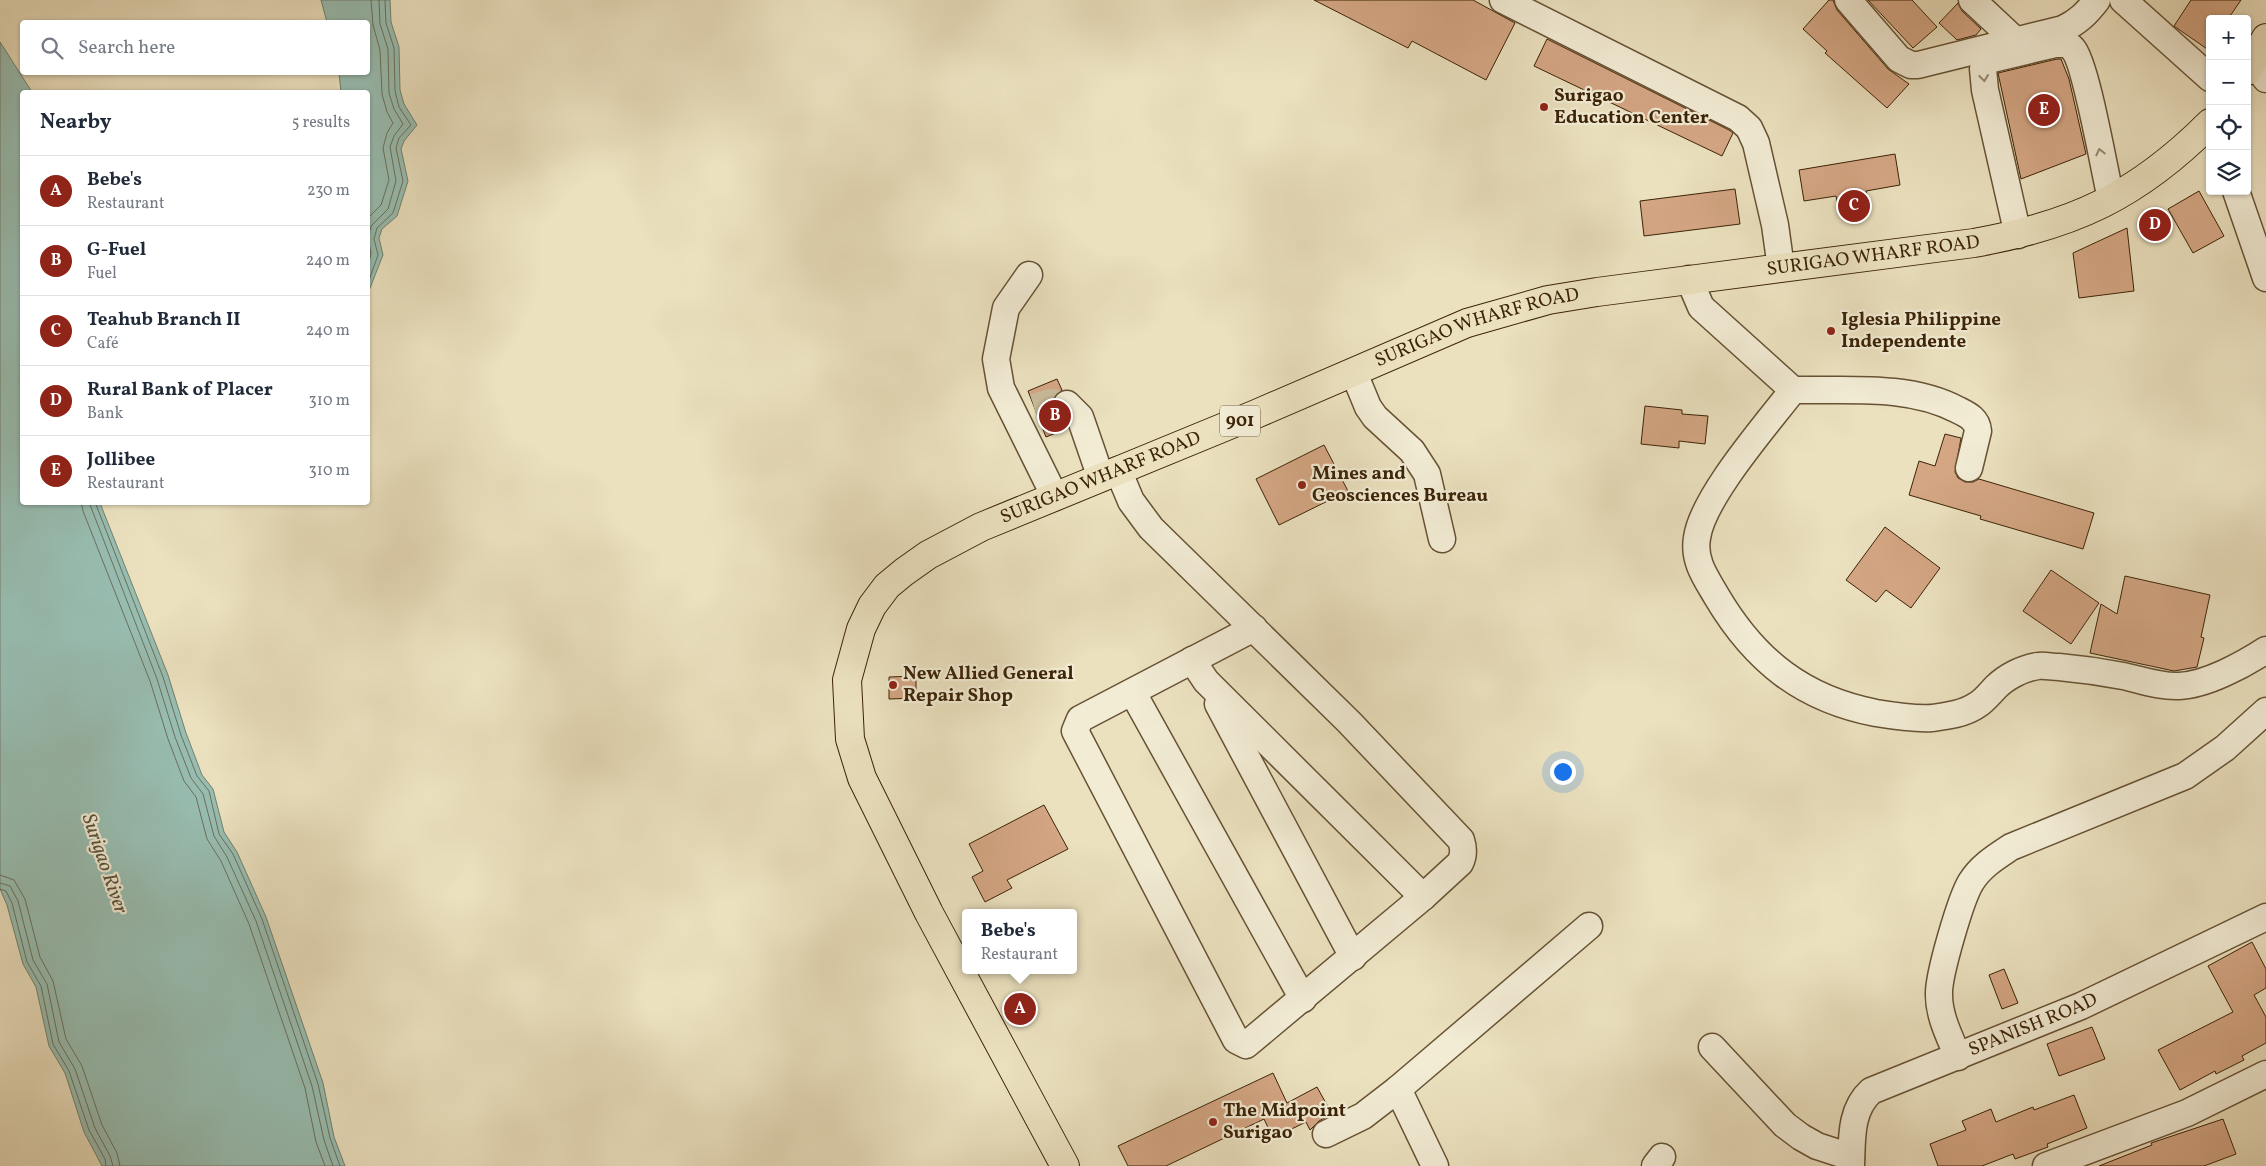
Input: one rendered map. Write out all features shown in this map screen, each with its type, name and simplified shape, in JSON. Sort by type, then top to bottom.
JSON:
[{"type":"main road","points":[[2255,71],[2266,38]]},
{"type":"main road","name":"SURIGAO WHARF ROAD","points":[[962,972],[881,820],[860,770],[850,739],[847,707],[847,680],[852,654],[872,606],[887,586],[928,555],[955,540],[1354,373],[1467,323],[1548,300],[1596,292],[1974,243],[2018,235],[2054,225],[2090,211],[2111,199],[2163,166],[2206,127]]},
{"type":"main road","name":"SURIGAO WHARF ROAD","points":[[963,974],[1065,1166]]},
{"type":"street","points":[[1503,0],[1738,118],[1749,128],[1756,143],[1775,225],[1781,268]]},
{"type":"street","points":[[1848,0],[1899,59],[1911,65],[2016,42],[2063,29],[2076,22],[2088,12],[2097,0]]},
{"type":"street","points":[[1972,0],[2016,42]]},
{"type":"street","points":[[2123,0],[2206,74]]},
{"type":"street","points":[[2018,235],[1985,90],[1983,69],[1988,60],[2055,44],[2066,44],[2075,51],[2086,84],[2111,199]]},
{"type":"street","points":[[2237,195],[2266,278]]},
{"type":"street","points":[[1030,275],[1006,308],[996,358],[1001,388],[1025,412],[1055,497]]},
{"type":"street","points":[[1688,279],[1701,307],[1793,390],[1902,392],[1944,402],[1970,416],[1978,425],[1969,468]]},
{"type":"street","points":[[1354,373],[1363,398],[1375,417],[1412,451],[1424,468],[1442,539]]},
{"type":"street","points":[[1793,390],[1715,495],[1702,519],[1696,537],[1696,554],[1701,569],[1740,631],[1760,654],[1805,689],[1830,701],[1854,709],[1897,717],[1930,718],[1956,714],[1978,705],[1998,684],[2038,666],[2080,669],[2159,685],[2180,686],[2199,682],[2247,663],[2266,650]]},
{"type":"street","points":[[1067,404],[1080,417],[1109,474],[1151,528],[1254,628],[1349,722],[1461,840],[1464,851],[1460,863],[1423,898],[1251,1043],[1242,1044],[1236,1040],[1076,735],[1076,727],[1080,720],[1133,693],[1199,671],[1254,628]]},
{"type":"street","points":[[1199,671],[1423,898]]},
{"type":"street","points":[[1199,671],[1353,957]]},
{"type":"street","points":[[1133,693],[1303,999]]},
{"type":"street","points":[[1958,1057],[1942,1016],[1939,994],[1942,972],[1964,898],[1971,882],[1986,864],[2011,846],[2185,776],[2225,748],[2266,711]]},
{"type":"street","name":"SPANISH ROAD","points":[[1851,1162],[1853,1125],[1862,1099],[1871,1090],[1958,1057],[2081,1006],[2266,917]]},
{"type":"street","points":[[1326,1134],[1363,1116],[1398,1089],[1589,926]]},
{"type":"street","points":[[1712,1047],[1785,1125],[1800,1137],[1851,1162]]},
{"type":"street","points":[[2046,1166],[2097,1158],[2266,1074]]},
{"type":"street","points":[[1398,1089],[1434,1166]]},
{"type":"water","points":[[321,0],[390,0],[391,22],[399,47],[400,90],[404,104],[417,125],[404,141],[401,149],[408,181],[397,216],[382,229],[379,238],[383,255],[370,288],[370,90],[341,90],[339,75],[370,75],[370,20],[326,20]]},
{"type":"water","name":"Surigao River","points":[[0,42],[31,90],[20,90],[20,505],[101,505],[168,675],[186,733],[202,775],[213,789],[224,832],[237,852],[266,917],[323,1083],[334,1137],[345,1166],[102,1166],[84,1132],[65,1073],[49,1046],[36,987],[23,964],[7,905],[0,889]]},
{"type":"building","points":[[1314,0],[1473,0],[1515,23],[1486,80],[1412,41],[1408,48]]},
{"type":"building","points":[[1829,0],[1833,0],[1837,10],[1888,69],[1909,84],[1887,108],[1825,53],[1827,51],[1803,29]]},
{"type":"building","points":[[1868,0],[1912,0],[1937,27],[1913,48]]},
{"type":"building","points":[[2191,0],[2241,0],[2231,15],[2206,15],[2206,48],[2174,26]]},
{"type":"building","points":[[1958,3],[1962,11],[1981,29],[1976,35],[1957,40],[1939,23]]},
{"type":"building","points":[[1547,39],[1729,130],[1733,133],[1722,156],[1534,66]]},
{"type":"building","points":[[2061,59],[2069,79],[2086,154],[2021,179],[1998,73]]},
{"type":"building","points":[[1895,154],[1900,185],[1866,191],[1870,210],[1840,215],[1836,196],[1804,201],[1799,170]]},
{"type":"building","points":[[1735,189],[1740,224],[1644,236],[1640,201]]},
{"type":"building","points":[[2199,191],[2224,236],[2193,253],[2168,209]]},
{"type":"building","points":[[2127,228],[2134,291],[2079,298],[2073,253]]},
{"type":"building","points":[[1057,379],[1062,390],[1056,394],[1052,407],[1068,428],[1046,437],[1028,391]]},
{"type":"building","points":[[1645,406],[1682,410],[1682,414],[1708,416],[1705,444],[1679,441],[1679,448],[1641,444]]},
{"type":"building","points":[[1945,434],[1961,438],[1955,472],[1958,478],[1965,482],[1973,482],[1979,479],[2094,513],[2083,549],[1980,519],[1981,516],[1909,495],[1919,461],[1935,466]]},
{"type":"building","name":"Mines and Geosciences Bureau","points":[[1324,445],[1348,491],[1279,525],[1256,479]]},
{"type":"building","points":[[1885,527],[1940,568],[1911,608],[1886,590],[1876,602],[1846,580]]},
{"type":"building","points":[[2051,570],[2099,603],[2071,644],[2023,611]]},
{"type":"building","points":[[2125,576],[2210,595],[2201,637],[2204,638],[2197,667],[2174,671],[2090,653],[2101,604],[2117,614]]},
{"type":"building","points":[[916,676],[916,698],[889,699],[889,677]]},
{"type":"building","points":[[1044,805],[1068,849],[1007,880],[1012,888],[985,902],[972,877],[983,871],[969,844]]},
{"type":"building","points":[[2252,942],[2266,969],[2266,988],[2254,995],[2266,1017],[2266,1043],[2242,1056],[2244,1060],[2216,1074],[2215,1071],[2180,1090],[2158,1050],[2233,1012],[2208,966]]},
{"type":"building","points":[[2004,969],[2018,1003],[2002,1009],[1989,975]]},
{"type":"building","points":[[2092,1027],[2105,1059],[2059,1076],[2047,1044]]},
{"type":"building","name":"The Midpoint Surigao","points":[[1273,1073],[1287,1103],[1317,1087],[1332,1114],[1319,1121],[1310,1130],[1306,1122],[1273,1138],[1264,1119],[1166,1166],[1128,1166],[1118,1146]]},
{"type":"building","points":[[2074,1095],[2087,1128],[2047,1144],[2048,1147],[2015,1159],[2013,1154],[1982,1166],[1938,1166],[1930,1144],[1966,1130],[1962,1121],[1991,1109],[1996,1122],[2033,1107],[2034,1110]]},
{"type":"building","points":[[2223,1119],[2236,1154],[2204,1166],[2099,1166],[2152,1145],[2151,1143]]},
{"type":"tunnel","points":[[1034,407],[1050,402],[1067,404]]},
{"type":"place","name":"Surigao Education Center","points":[[1544,107]]},
{"type":"place","name":"Jollibee","points":[[2044,110]]},
{"type":"place","name":"Teahub Branch II","points":[[1854,206]]},
{"type":"place","name":"Rural Bank of Placer","points":[[2155,225]]},
{"type":"place","name":"Iglesia Philippine Independente","points":[[1831,331]]},
{"type":"place","name":"G-Fuel","points":[[1055,416]]},
{"type":"place","name":"Mines and Geosciences Bureau","points":[[1302,485]]},
{"type":"place","name":"New Allied General Repair Shop","points":[[893,685]]},
{"type":"place","name":"Bebe's","points":[[1020,1009]]},
{"type":"place","name":"The Midpoint Surigao","points":[[1213,1122]]}]
